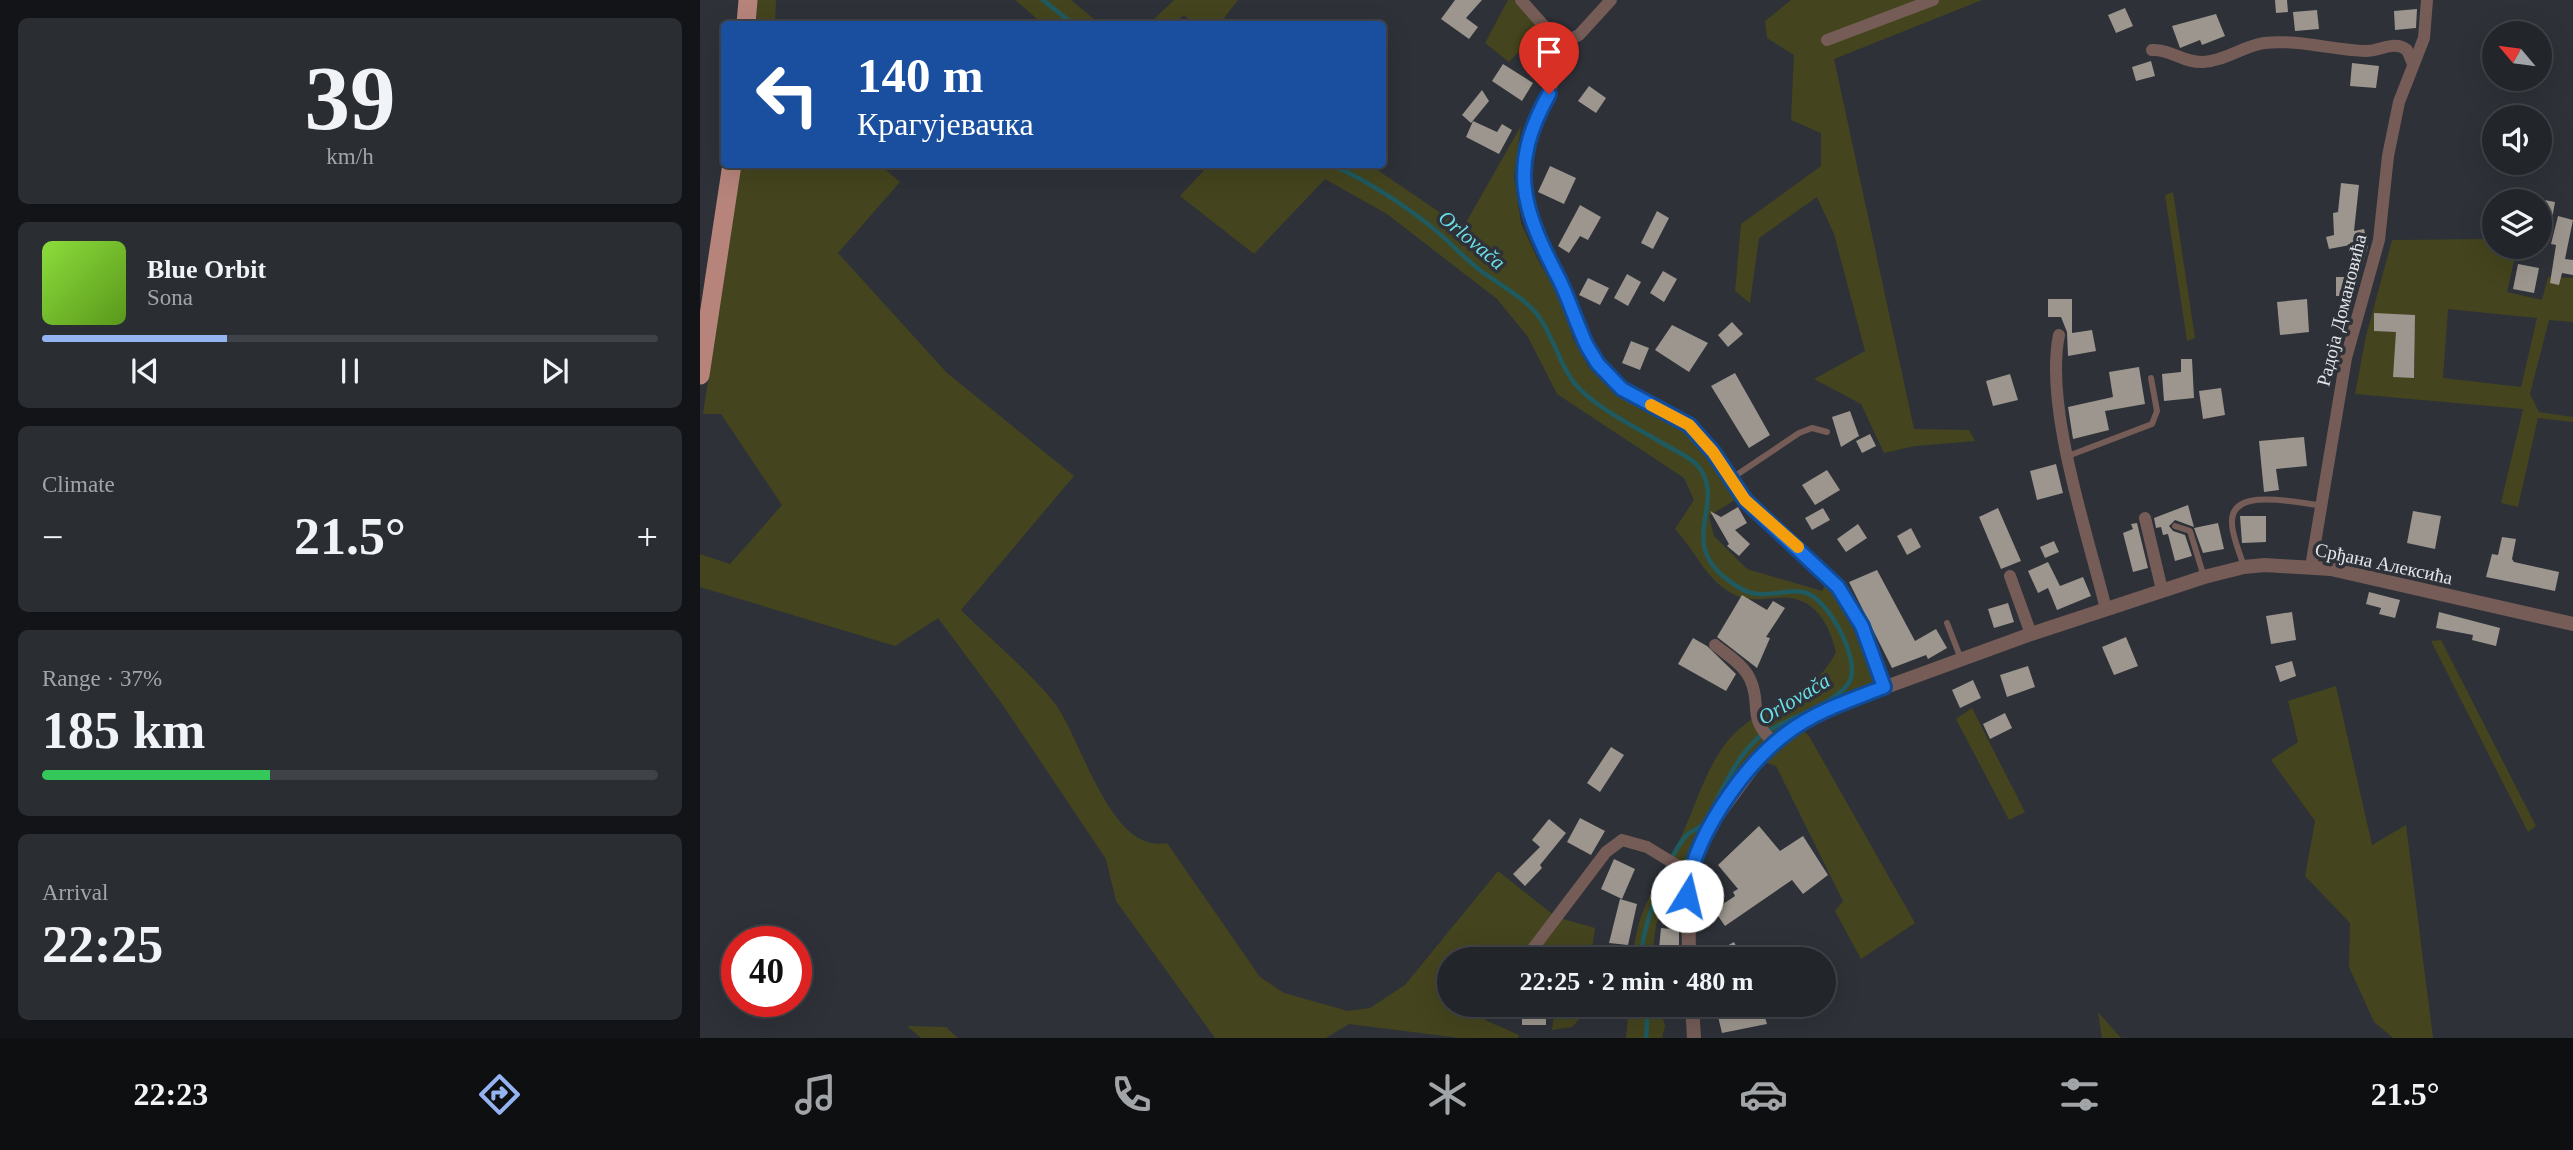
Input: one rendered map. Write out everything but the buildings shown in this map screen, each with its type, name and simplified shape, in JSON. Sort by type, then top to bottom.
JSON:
[{"type":"main road","points":[[746,21],[748,0]]},
{"type":"main road","points":[[700,375],[731,168]]},
{"type":"street","points":[[1521,0],[1560,44],[1562,66],[1536,116],[1524,159],[1522,186],[1532,226],[1598,364],[1622,389],[1689,425],[1713,452],[1745,500],[1838,587],[1862,626],[1884,687]]},
{"type":"street","points":[[1560,44],[1579,35],[1611,0]]},
{"type":"street","points":[[1827,40],[1933,0]]},
{"type":"street","name":"Радоја Домановића","points":[[2311,567],[2319,505],[2346,358],[2379,240],[2384,186],[2399,102],[2424,38],[2427,0]]},
{"type":"street","points":[[2152,50],[2163,50],[2174,57],[2200,62],[2216,61],[2266,43],[2374,51],[2393,45],[2407,50],[2413,64]]},
{"type":"street","points":[[2059,335],[2055,373],[2068,456],[2106,609]]},
{"type":"street","points":[[2145,518],[2162,590]]},
{"type":"street","name":"Срђана Алексића","points":[[1688,872],[1717,816],[1771,740],[1811,718],[1884,687],[2031,634],[2204,577],[2244,567],[2311,567],[2573,624]]},
{"type":"street","points":[[2010,576],[2031,634]]},
{"type":"street","points":[[1714,645],[1737,662],[1750,680],[1757,723],[1771,740]]},
{"type":"street","points":[[1534,947],[1614,845],[1622,840],[1656,852],[1688,872],[1689,947]]},
{"type":"street","points":[[1693,1017],[1694,1038]]},
{"type":"lane","points":[[2068,456],[2152,424],[2157,411],[2151,378]]},
{"type":"lane","points":[[1730,480],[1799,433],[1812,428],[1827,432]]},
{"type":"lane","points":[[2244,567],[2232,523],[2235,510],[2243,502],[2262,499],[2319,505]]},
{"type":"lane","points":[[2175,526],[2190,531],[2204,577]]},
{"type":"lane","points":[[1947,623],[1962,660]]},
{"type":"shaded area","points":[[757,0],[776,0],[775,21],[756,21]]},
{"type":"shaded area","points":[[1015,0],[1071,0],[1096,21],[1040,21]]},
{"type":"shaded area","points":[[1174,0],[1238,0],[1224,18],[1227,21],[1191,21],[1184,15],[1177,21],[1152,21]]},
{"type":"shaded area","points":[[1508,0],[1514,0],[1541,28],[1509,62],[1485,43]]},
{"type":"shaded area","points":[[1791,0],[1982,0],[1834,59],[1914,429],[1969,430],[1975,441],[1915,446],[1884,453],[1861,404],[1814,379],[1865,351],[1834,234],[1817,197],[1759,238],[1750,303],[1735,291],[1741,224],[1821,166],[1821,133],[1791,120],[1794,55],[1767,38],[1765,21]]},
{"type":"shaded area","points":[[1521,126],[1514,177],[1521,223],[1538,260],[1567,310],[1572,336],[1589,368],[1609,387],[1683,427],[1702,444],[1738,498],[1709,516],[1714,536],[1747,569],[1822,591],[1827,582],[1841,599],[1879,691],[1799,727],[1809,736],[1915,923],[1861,959],[1835,911],[1843,901],[1776,766],[1758,760],[1737,784],[1688,881],[1675,873],[1656,925],[1653,947],[1634,947],[1644,909],[1682,835],[1718,754],[1737,731],[1750,721],[1816,679],[1836,652],[1823,620],[1816,612],[1799,600],[1742,598],[1718,583],[1675,529],[1694,500],[1684,478],[1557,394],[1528,337],[1497,299],[1387,214],[1325,179],[1254,254],[1180,196],[1206,168],[1374,168],[1464,226]]},
{"type":"shaded area","points":[[741,168],[884,168],[900,182],[838,253],[947,373],[1074,476],[961,610],[1053,701],[1113,812],[1129,831],[1147,842],[1167,843],[1260,977],[1284,993],[1348,1011],[1370,1008],[1405,985],[1498,871],[1556,917],[1595,928],[1592,947],[1437,947],[1437,1017],[1487,1017],[1485,1020],[1519,1035],[1518,1038],[1460,1038],[1349,1024],[1326,1038],[1215,1038],[1116,901],[1106,859],[1002,704],[938,618],[895,646],[700,587],[700,554],[730,564],[782,505],[721,414],[703,414]]},
{"type":"shaded area","points":[[2173,192],[2195,338],[2187,341],[2165,195]]},
{"type":"shaded area","points":[[2482,239],[2482,259],[2524,259],[2514,261],[2507,292],[2542,300],[2548,277],[2573,278],[2573,322],[2549,320],[2530,394],[2539,412],[2573,417],[2573,422],[2538,418],[2518,507],[2501,503],[2523,409],[2355,394],[2366,336],[2392,240]],"holes":[[[2448,309],[2537,318],[2521,387],[2443,378]],[[2374,314],[2415,315],[2414,332],[2374,331]],[[2395,351],[2415,353],[2414,378]]]},
{"type":"shaded area","points":[[2441,640],[2536,826],[2528,832],[2431,641]]},
{"type":"shaded area","points":[[2336,686],[2372,845],[2406,825],[2433,1038],[2393,1038],[2374,1022],[2349,967],[2350,923],[2305,876],[2315,821],[2271,760],[2298,742],[2288,701]]},
{"type":"shaded area","points":[[1972,708],[2025,812],[2009,820],[1956,719]]},
{"type":"shaded area","points":[[2098,1012],[2121,1038],[2102,1038]]},
{"type":"shaded area","points":[[1554,1017],[1581,1017],[1572,1027],[1552,1030]]},
{"type":"shaded area","points":[[1628,1017],[1662,1017],[1665,1026],[1662,1038],[1626,1038]]},
{"type":"shaded area","points":[[907,1026],[946,1027],[958,1038],[921,1038]]},
{"type":"waterway","name":"Orlovača","points":[[1043,0],[1069,21]]},
{"type":"waterway","name":"Orlovača","points":[[1338,168],[1402,205],[1432,227],[1481,271],[1525,302],[1537,314],[1564,366],[1585,394],[1698,466],[1706,481],[1708,496],[1704,541],[1708,557],[1719,572],[1740,588],[1755,594],[1803,592],[1812,596],[1831,615],[1845,642],[1852,668],[1846,687],[1824,703],[1769,730],[1742,755],[1706,821],[1688,834],[1672,858],[1657,894],[1642,947]]},
{"type":"waterway","name":"Orlovača","points":[[1646,1038],[1647,1017]]},
{"type":"slow traffic","points":[[1651,405],[1689,425],[1713,452],[1745,500],[1798,547]]},
{"type":"route","points":[[1549,94],[1530,131],[1522,167],[1522,186],[1532,226],[1560,282],[1587,346],[1598,364],[1622,389],[1689,425],[1713,452],[1745,500],[1820,567],[1838,587],[1862,626],[1884,687],[1811,718],[1787,733],[1762,755],[1717,816],[1698,850],[1688,872],[1687,896]]}]
